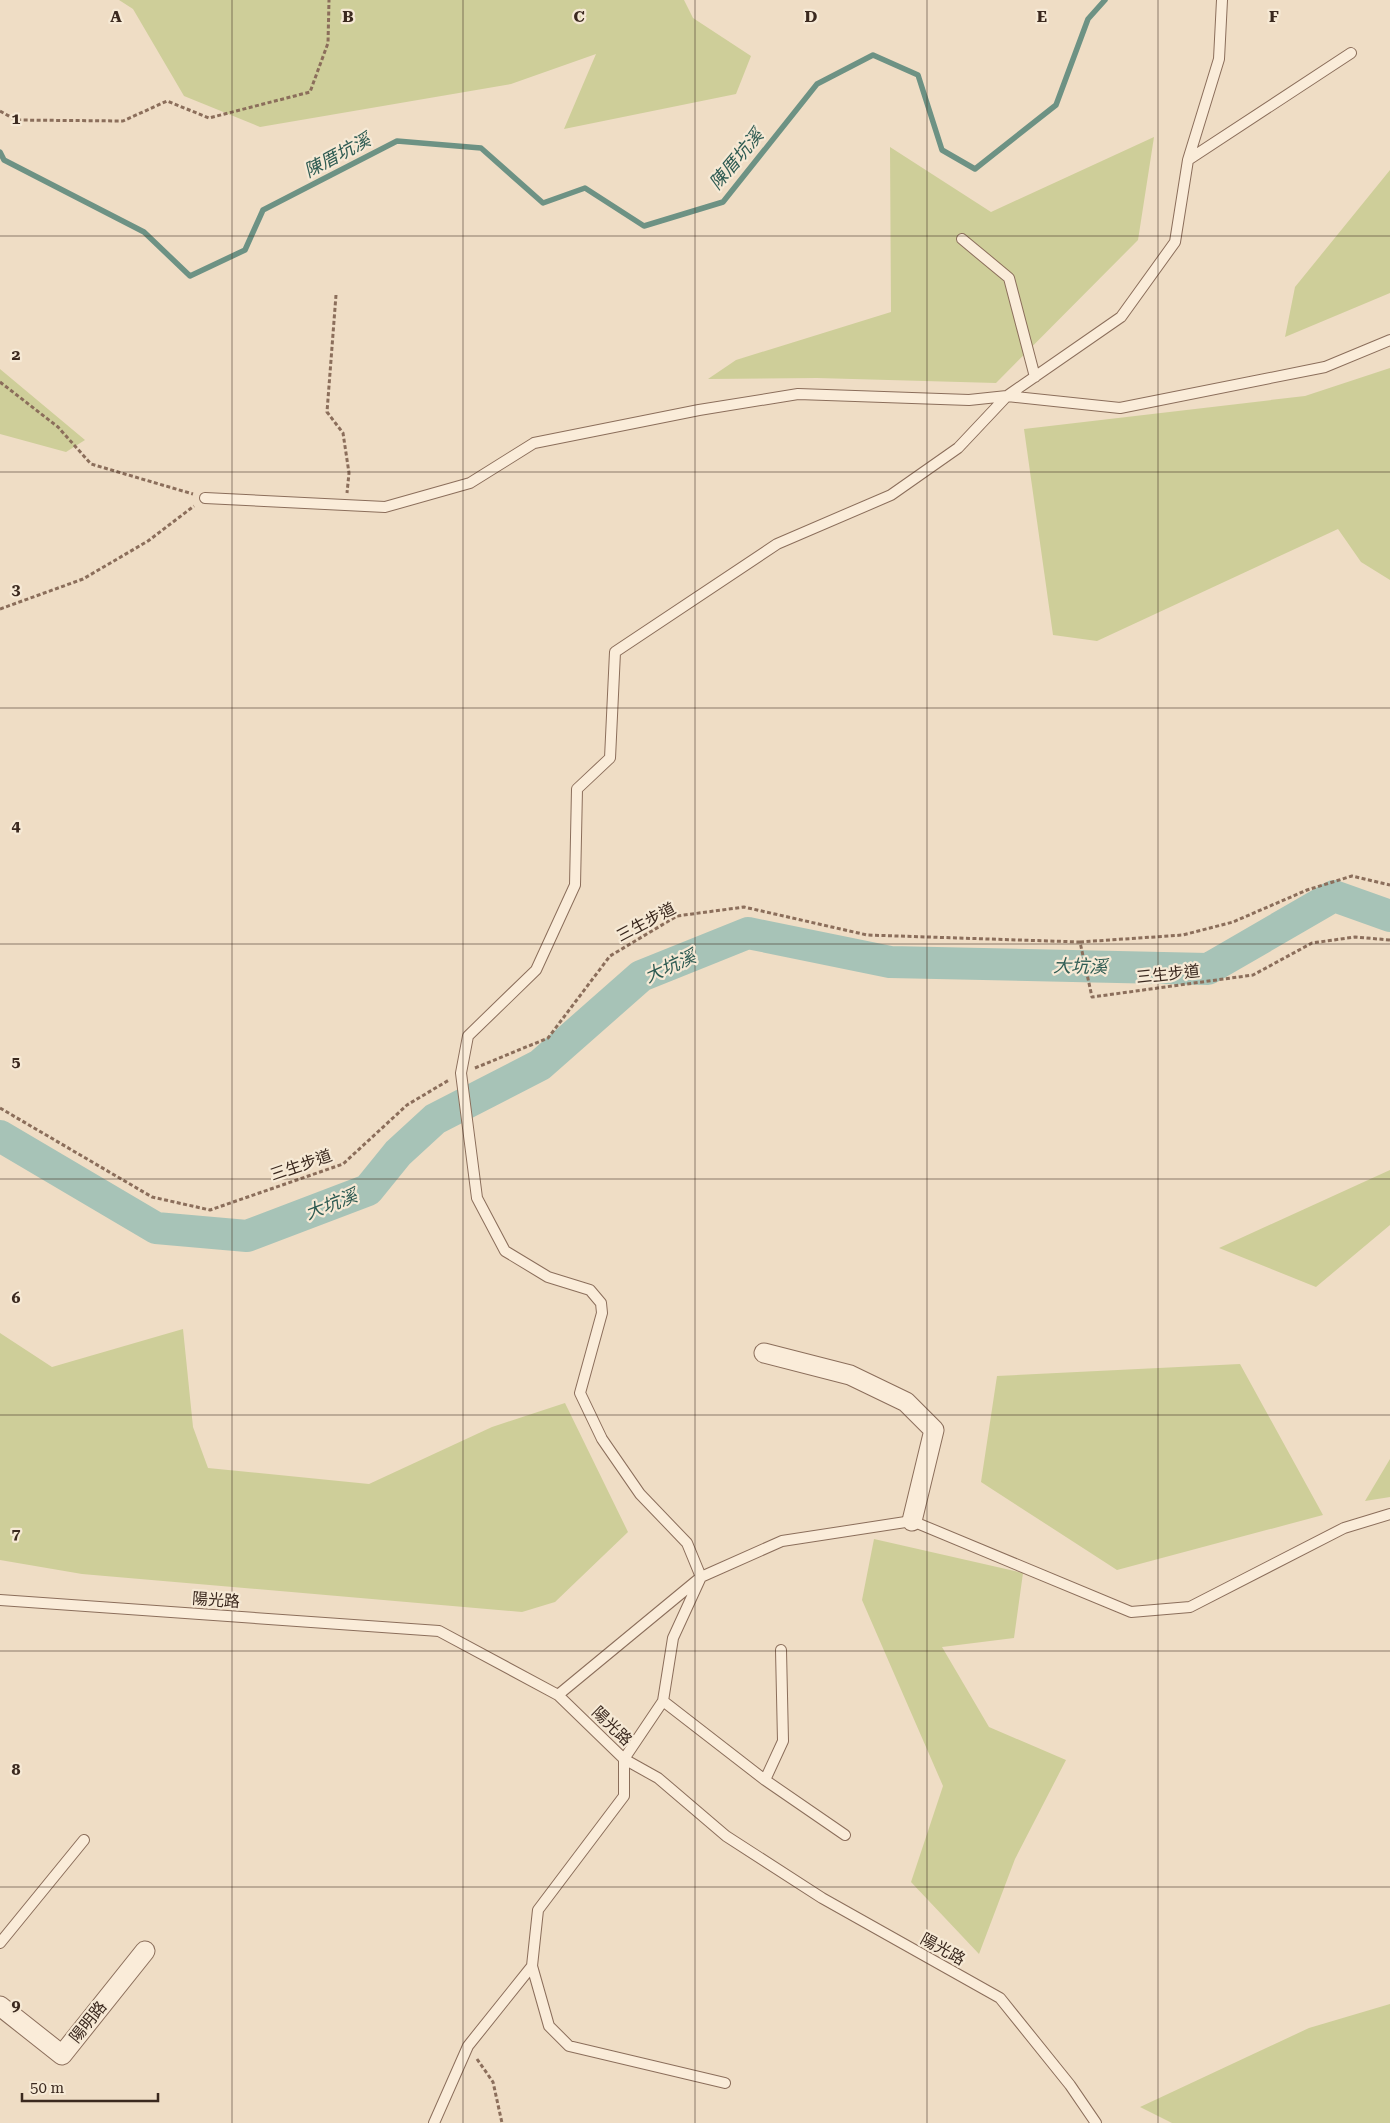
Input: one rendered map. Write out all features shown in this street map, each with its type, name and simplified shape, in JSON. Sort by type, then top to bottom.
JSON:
[{"type":"street","points":[[764,1352],[850,1375],[906,1402],[934,1430],[912,1521]]},
{"type":"street","name":"陽明路","points":[[0,2006],[62,2055],[145,1951]]},
{"type":"lane","points":[[725,2084],[569,2046],[549,2026],[532,1966],[538,1910],[624,1796],[624,1759],[664,1700],[673,1638],[701,1577],[687,1543],[640,1494],[602,1439],[580,1393],[602,1312],[602,1303],[590,1290],[548,1277],[505,1251],[477,1198],[461,1073],[468,1036],[536,970],[575,884],[577,789],[610,758],[615,652],[777,544],[891,495],[958,448],[1007,396],[1121,317],[1175,242],[1188,160],[1219,59],[1222,0]]},
{"type":"lane","points":[[1188,160],[1351,53]]},
{"type":"lane","points":[[962,239],[1009,278],[1034,377]]},
{"type":"lane","points":[[205,498],[384,507],[470,483],[534,443],[699,410],[798,394],[969,400],[1007,396],[1120,408],[1325,367],[1390,340]]},
{"type":"lane","points":[[558,1695],[701,1577],[782,1541],[912,1521],[1131,1612],[1190,1607],[1344,1528],[1390,1514]]},
{"type":"lane","name":"陽光路","points":[[0,1600],[439,1631],[558,1695],[624,1759],[658,1778],[726,1836],[822,1898],[1000,1998],[1070,2084],[1096,2123]]},
{"type":"lane","points":[[765,1780],[783,1740],[781,1650]]},
{"type":"lane","points":[[664,1700],[765,1780],[845,1835]]},
{"type":"lane","points":[[0,1942],[84,1840]]},
{"type":"lane","points":[[434,2123],[468,2046],[532,1966]]},
{"type":"path","points":[[0,111],[16,120],[123,121],[167,101],[209,118],[310,92],[328,43],[329,0]]},
{"type":"path","points":[[336,295],[327,412],[343,433],[349,473],[345,505]]},
{"type":"path","points":[[0,382],[58,426],[91,464],[205,498]]},
{"type":"path","points":[[0,609],[83,578],[148,541],[205,498]]},
{"type":"path","points":[[1080,943],[1183,935],[1233,922],[1307,890],[1352,876],[1390,885]]},
{"type":"path","name":"三生步道","points":[[0,1108],[152,1197],[210,1210],[343,1164],[408,1105],[461,1073],[548,1038],[610,956],[677,916],[744,907],[868,934],[1080,943],[1092,997],[1253,975],[1312,943],[1355,937],[1390,940]]},
{"type":"path","points":[[468,2046],[493,2082],[502,2123]]},
{"type":"green space","points":[[119,0],[684,0],[693,18],[751,56],[736,94],[564,129],[596,54],[511,84],[260,127],[184,96],[133,9]]},
{"type":"green space","points":[[1154,137],[1138,240],[996,383],[817,378],[708,379],[736,360],[891,312],[890,147],[991,212]]},
{"type":"green space","points":[[1390,170],[1390,293],[1285,337],[1295,287]]},
{"type":"green space","points":[[1390,368],[1390,580],[1361,562],[1338,529],[1097,641],[1053,635],[1024,429],[1305,396]]},
{"type":"green space","points":[[0,369],[85,440],[66,452],[0,434]]},
{"type":"green space","points":[[1390,1170],[1390,1225],[1316,1287],[1219,1248]]},
{"type":"green space","points":[[183,1329],[193,1427],[208,1468],[369,1484],[492,1427],[565,1403],[628,1532],[555,1602],[522,1612],[82,1574],[0,1560],[0,1333],[52,1367]]},
{"type":"green space","points":[[1240,1364],[1323,1515],[1117,1570],[981,1482],[997,1376]]},
{"type":"green space","points":[[1390,1459],[1390,1497],[1365,1501]]},
{"type":"green space","points":[[874,1539],[1023,1573],[1014,1638],[942,1647],[989,1727],[1066,1760],[1015,1859],[979,1954],[911,1882],[943,1786],[862,1600]]},
{"type":"green space","points":[[1390,2004],[1390,2123],[1172,2123],[1140,2107],[1309,2028]]},
{"type":"waterway","name":"陳厝坑溪","points":[[0,152],[4,160],[144,232],[190,276],[245,250],[263,210],[397,141],[481,148],[543,203],[585,188],[644,226],[723,202],[817,84],[873,55],[918,75],[942,150],[975,169],[1056,105],[1088,19],[1105,0]]},
{"type":"waterway","name":"大坑溪","points":[[0,1136],[156,1228],[247,1236],[368,1190],[398,1153],[435,1119],[540,1065],[641,976],[748,933],[890,962],[1208,969],[1334,896],[1390,916]]}]
